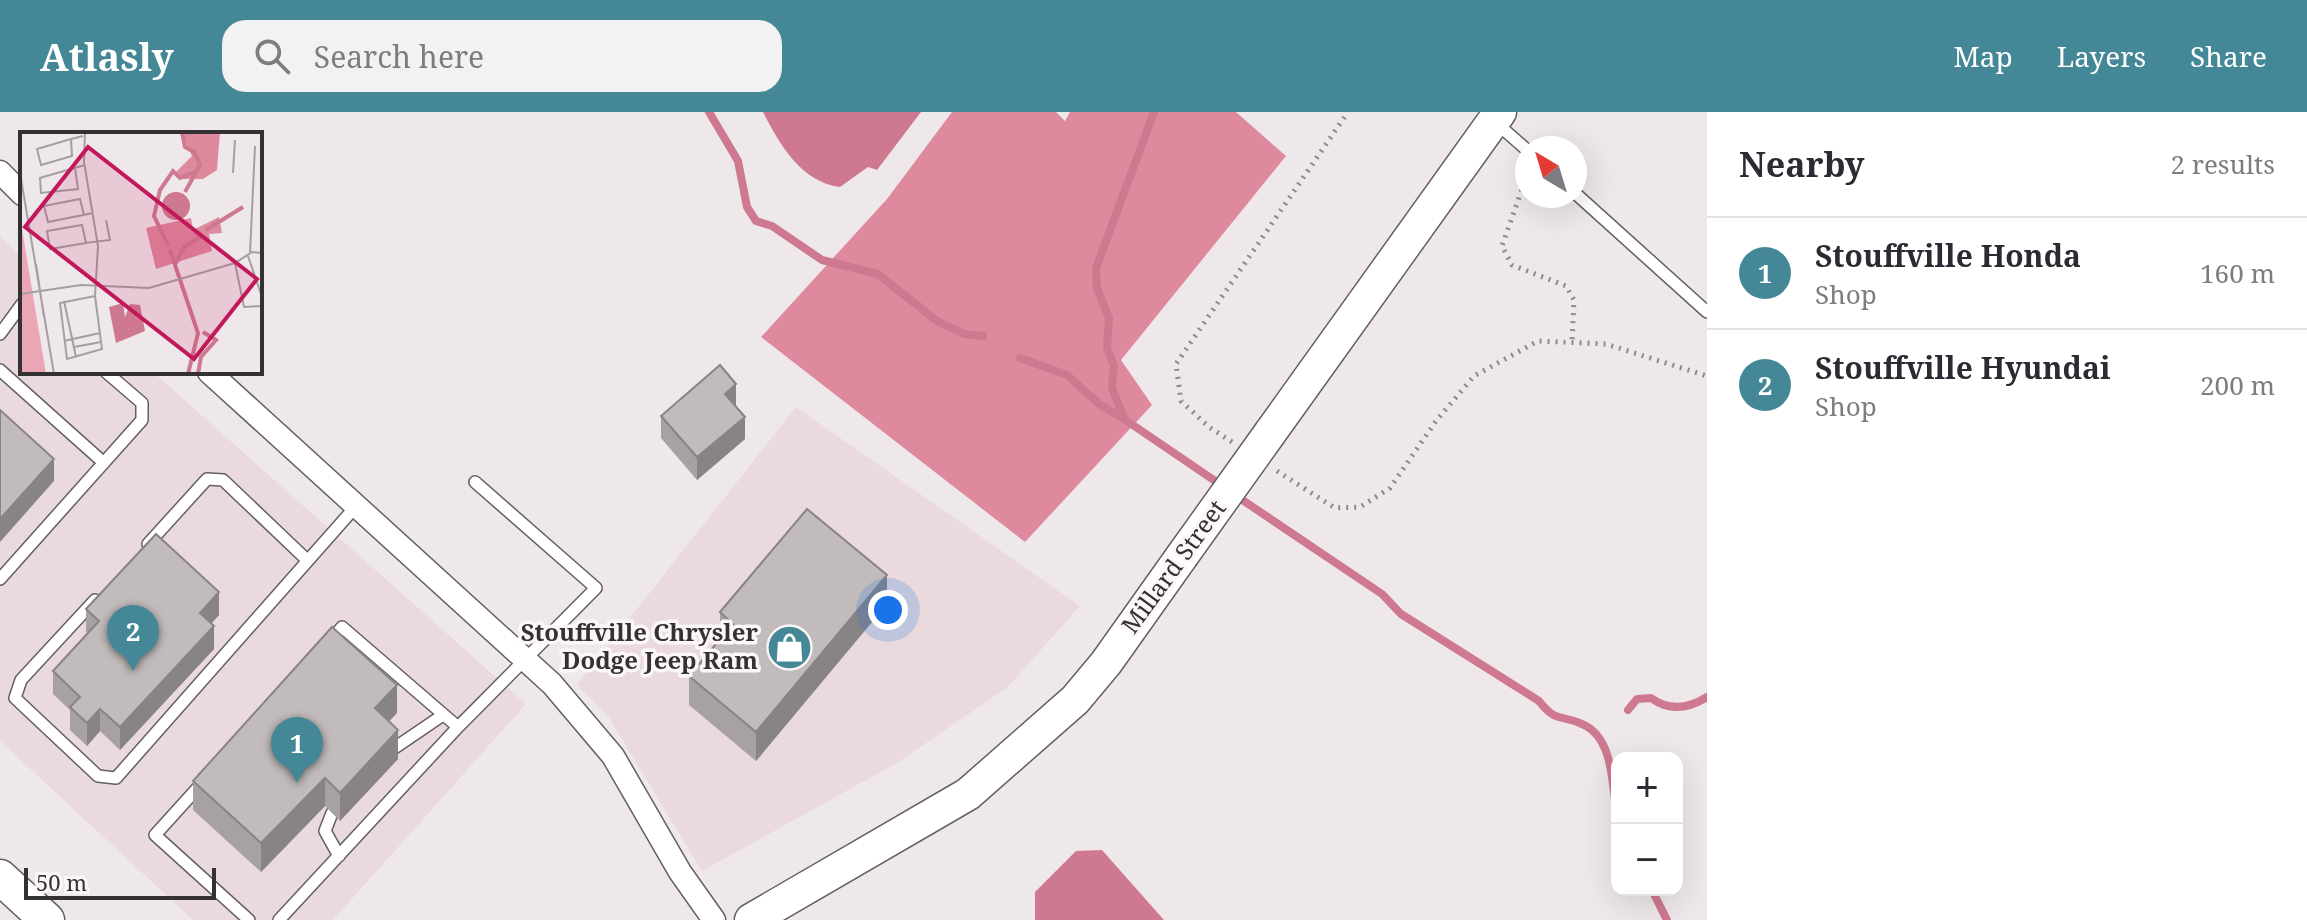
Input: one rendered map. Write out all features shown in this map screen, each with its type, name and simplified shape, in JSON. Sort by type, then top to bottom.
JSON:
[{"type":"main road","points":[[0,877],[47,920]]},
{"type":"street","name":"Millard Street","points":[[751,920],[968,794],[1075,700],[1106,663],[1497,117]]},
{"type":"street","points":[[0,172],[20,192]]},
{"type":"street","points":[[211,374],[524,659],[578,713],[613,756],[680,872],[714,920]]},
{"type":"lane","points":[[1497,117],[1515,137]]},
{"type":"lane","points":[[1587,204],[1707,312]]},
{"type":"lane","points":[[0,334],[20,307]]},
{"type":"lane","points":[[0,370],[104,463]]},
{"type":"lane","points":[[0,579],[142,420],[142,403],[108,374]]},
{"type":"lane","points":[[135,557],[207,479],[223,480],[307,560]]},
{"type":"lane","points":[[279,920],[458,727],[596,588],[475,482]]},
{"type":"lane","points":[[104,591],[21,680],[15,698],[98,776],[116,778],[357,505]]},
{"type":"lane","points":[[322,650],[342,627],[458,727]]},
{"type":"lane","points":[[390,751],[443,715]]},
{"type":"lane","points":[[207,777],[155,835],[249,920]]},
{"type":"lane","points":[[332,813],[325,831],[339,856]]},
{"type":"path","points":[[1515,208],[1502,246],[1512,265],[1566,286],[1574,300],[1572,343],[1606,344],[1707,376]]},
{"type":"shaded area","points":[[763,112],[921,112],[877,170],[868,167],[840,187],[826,184],[803,170],[785,149]]},
{"type":"shaded area","points":[[952,112],[1056,112],[1065,121],[1070,112],[1236,112],[1286,156],[1121,360],[1152,405],[1025,542],[761,337],[887,199]]},
{"type":"shaded area","points":[[0,236],[20,255],[20,374],[155,374],[526,704],[333,920],[193,920],[0,741]]},
{"type":"shaded area","points":[[796,407],[1080,606],[1008,687],[897,763],[702,871],[610,719],[577,685]]},
{"type":"shaded area","points":[[1102,850],[1164,920],[1035,920],[1035,892],[1076,851]]},
{"type":"building","points":[[720,365],[736,384],[725,394],[745,417],[697,457],[661,416]]},
{"type":"building","points":[[0,410],[54,459],[0,519]]},
{"type":"building","name":"Stouffville Chrysler Dodge Jeep Ram","points":[[807,509],[887,575],[756,732],[689,676],[733,624],[720,612]]},
{"type":"building","points":[[156,534],[219,592],[200,613],[214,626],[120,727],[100,709],[87,723],[70,707],[80,697],[53,671],[99,621],[86,609]]},
{"type":"building","points":[[332,627],[397,685],[375,708],[398,730],[340,793],[325,778],[261,843],[193,781]]},
{"type":"waterway","points":[[709,112],[738,161],[747,207],[756,221],[772,226],[822,260],[878,274],[937,321],[964,334],[983,336]]},
{"type":"waterway","points":[[1124,418],[1112,388],[1114,366],[1107,348],[1109,318],[1097,288],[1096,268],[1154,112]]},
{"type":"waterway","points":[[1020,358],[1067,375],[1099,404],[1224,487]]},
{"type":"waterway","points":[[1235,495],[1382,594],[1401,614],[1539,701],[1550,712],[1592,730],[1606,751],[1611,770]]},
{"type":"waterway","points":[[1628,710],[1637,699],[1651,698],[1679,707],[1707,697]]},
{"type":"waterway","points":[[1655,896],[1667,920]]},
{"type":"place","name":"Stouffville Chrysler Dodge Jeep Ram","points":[[789,647]]},
{"type":"place","name":"Stouffville Hyundai","points":[[133,671]]},
{"type":"place","name":"Stouffville Honda","points":[[297,783]]}]
